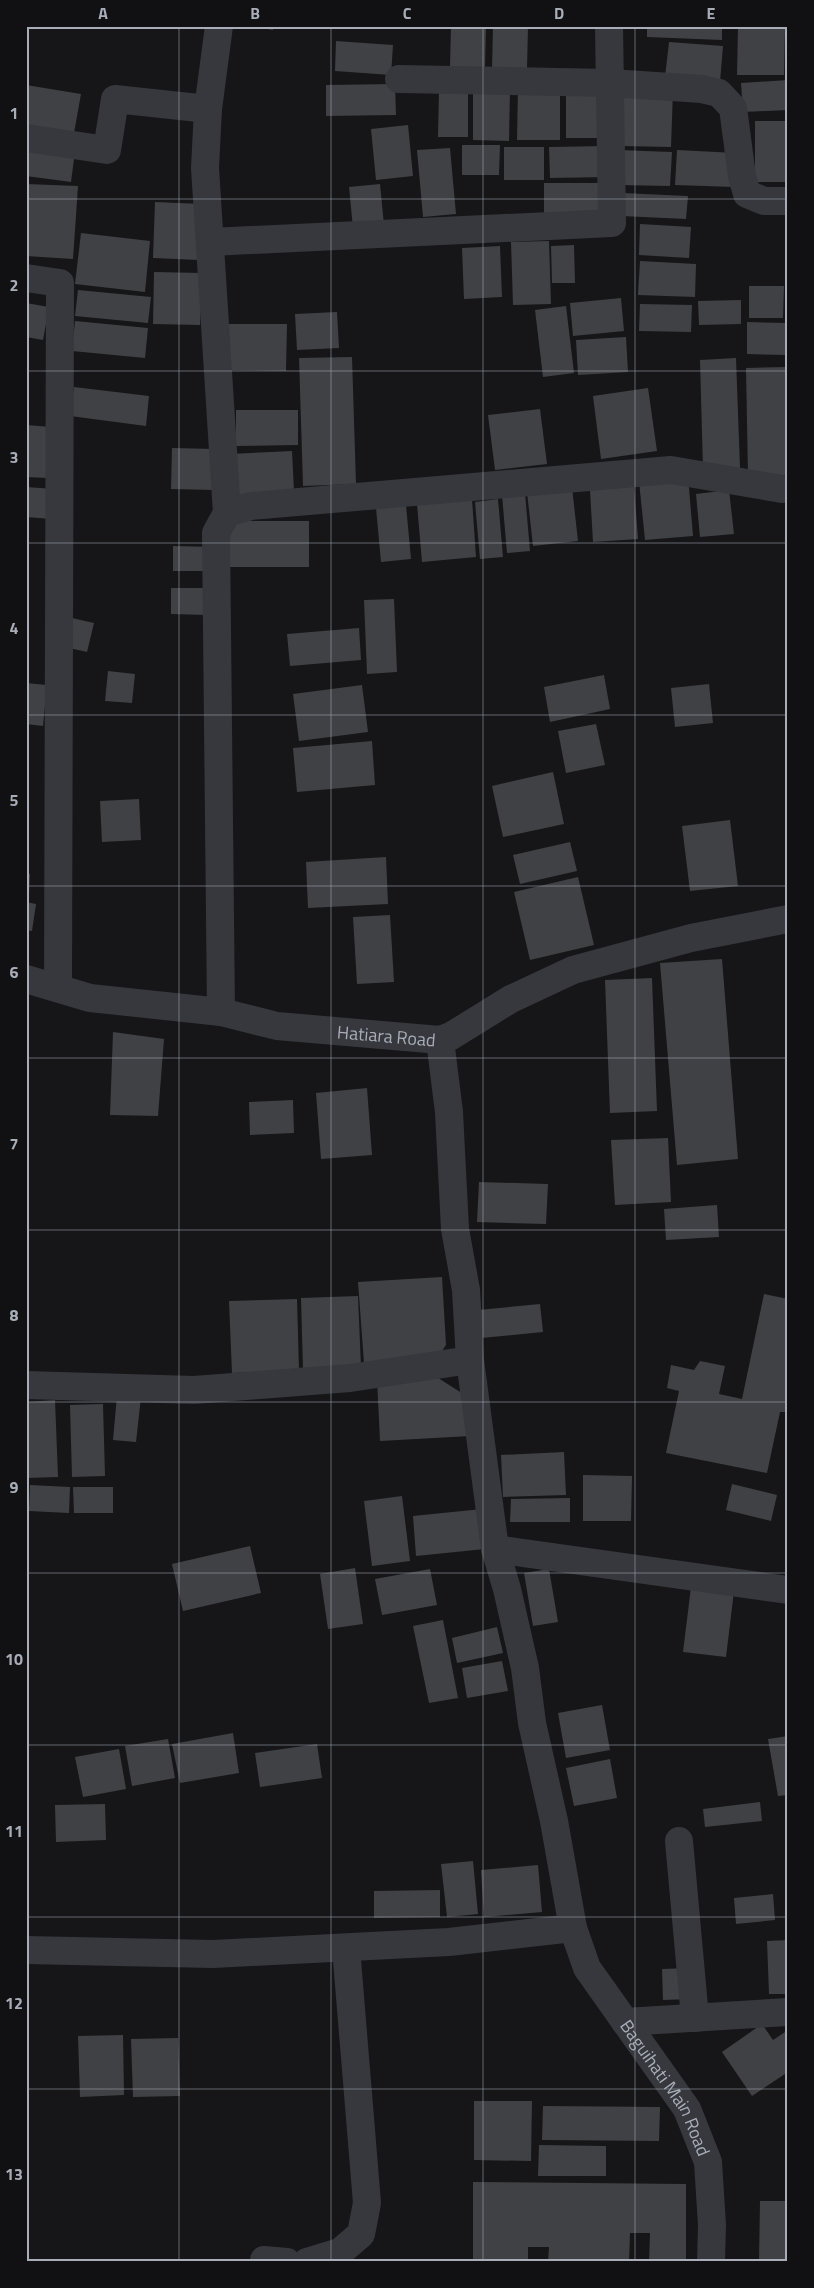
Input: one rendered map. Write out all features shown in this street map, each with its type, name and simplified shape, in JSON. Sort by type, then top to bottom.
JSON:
[{"type":"street","points":[[219,26],[208,108],[205,168],[227,513],[216,533],[221,1012]]},
{"type":"street","points":[[210,242],[612,223],[609,26]]},
{"type":"street","points":[[399,79],[610,83],[702,90],[720,94],[733,108],[747,194],[764,201],[788,201]]},
{"type":"street","points":[[26,138],[107,150],[115,100],[208,108]]},
{"type":"street","points":[[26,278],[60,283],[58,988]]},
{"type":"street","points":[[227,513],[251,506],[671,470],[782,489]]},
{"type":"street","name":"Hatiara Road","points":[[26,978],[90,998],[221,1012],[277,1026],[440,1040],[451,1036],[511,999],[573,970],[690,938],[788,919]]},
{"type":"street","name":"Baguihati Main Road","points":[[440,1040],[449,1112],[455,1229],[466,1290],[470,1360],[495,1549],[507,1589],[526,1668],[532,1723],[554,1821],[572,1928],[587,1968],[687,2110],[708,2162],[712,2225],[711,2262]]},
{"type":"street","points":[[26,1385],[194,1390],[350,1378],[470,1360]]},
{"type":"street","points":[[495,1549],[788,1590]]},
{"type":"street","points":[[679,1841],[695,2018]]},
{"type":"street","points":[[26,1950],[213,1954],[449,1942],[572,1928]]},
{"type":"street","points":[[307,2262],[340,2252],[361,2234],[367,2203],[346,1948]]},
{"type":"street","points":[[625,2022],[788,2012]]},
{"type":"building","points":[[252,26],[273,26],[273,30]]},
{"type":"building","points":[[451,26],[486,26],[485,68],[450,67]]},
{"type":"building","points":[[493,26],[528,26],[527,69],[492,68]]},
{"type":"building","points":[[647,26],[722,26],[722,40],[647,37]]},
{"type":"building","points":[[738,26],[785,26],[784,75],[737,75]]},
{"type":"building","points":[[336,41],[393,45],[391,75],[335,71]]},
{"type":"building","points":[[669,42],[723,46],[720,82],[665,77]]},
{"type":"building","points":[[788,80],[788,110],[743,112],[741,83]]},
{"type":"building","points":[[395,84],[396,115],[326,116],[326,85]]},
{"type":"building","points":[[26,85],[81,94],[74,133],[26,125]]},
{"type":"building","points":[[473,87],[510,88],[509,141],[473,140]]},
{"type":"building","points":[[518,87],[560,87],[560,140],[517,140]]},
{"type":"building","points":[[623,89],[673,90],[671,147],[621,146]]},
{"type":"building","points":[[439,90],[468,90],[468,137],[438,137]]},
{"type":"building","points":[[566,91],[603,91],[602,138],[566,138]]},
{"type":"building","points":[[755,121],[788,121],[788,182],[755,182]]},
{"type":"building","points":[[408,125],[413,176],[376,180],[371,129]]},
{"type":"building","points":[[26,145],[75,151],[71,182],[26,176]]},
{"type":"building","points":[[462,145],[500,145],[499,175],[462,175]]},
{"type":"building","points":[[607,146],[607,177],[550,178],[549,147]]},
{"type":"building","points":[[504,147],[544,147],[544,180],[504,180]]},
{"type":"building","points":[[450,148],[456,214],[423,217],[417,150]]},
{"type":"building","points":[[619,150],[672,152],[670,186],[618,185]]},
{"type":"building","points":[[677,150],[736,153],[734,187],[675,185]]},
{"type":"building","points":[[544,183],[607,183],[608,215],[544,215]]},
{"type":"building","points":[[26,184],[78,186],[73,259],[26,256]]},
{"type":"building","points":[[380,184],[384,225],[353,228],[349,187]]},
{"type":"building","points":[[622,193],[688,196],[686,219],[621,216]]},
{"type":"building","points":[[155,202],[201,204],[199,260],[153,258]]},
{"type":"building","points":[[640,224],[691,227],[689,258],[639,255]]},
{"type":"building","points":[[81,233],[150,241],[145,292],[75,284]]},
{"type":"building","points":[[549,241],[551,304],[513,305],[511,242]]},
{"type":"building","points":[[574,245],[575,283],[552,283],[551,246]]},
{"type":"building","points":[[500,246],[502,297],[464,299],[462,248]]},
{"type":"building","points":[[640,261],[696,264],[695,297],[638,295]]},
{"type":"building","points":[[154,272],[202,273],[200,325],[153,324]]},
{"type":"building","points":[[749,286],[784,286],[783,318],[749,318]]},
{"type":"building","points":[[78,290],[151,297],[148,323],[75,316]]},
{"type":"building","points":[[621,298],[624,331],[573,336],[570,303]]},
{"type":"building","points":[[741,300],[741,324],[699,325],[698,301]]},
{"type":"building","points":[[26,303],[49,307],[43,340],[26,337]]},
{"type":"building","points":[[640,304],[692,305],[691,332],[639,331]]},
{"type":"building","points":[[566,306],[574,373],[543,377],[535,310]]},
{"type":"building","points":[[337,312],[339,348],[297,350],[295,314]]},
{"type":"building","points":[[75,321],[148,328],[145,358],[72,351]]},
{"type":"building","points":[[747,322],[787,323],[787,355],[747,354]]},
{"type":"building","points":[[222,324],[287,324],[286,371],[221,370]]},
{"type":"building","points":[[626,337],[628,372],[578,375],[576,340]]},
{"type":"building","points":[[352,357],[356,484],[303,486],[299,358]]},
{"type":"building","points":[[736,358],[740,468],[703,469],[700,360]]},
{"type":"building","points":[[788,367],[788,475],[748,475],[746,368]]},
{"type":"building","points":[[74,387],[149,396],[146,426],[70,416]]},
{"type":"building","points":[[648,388],[657,451],[601,459],[593,396]]},
{"type":"building","points":[[540,409],[547,464],[495,470],[488,415]]},
{"type":"building","points":[[236,410],[298,410],[298,445],[236,446]]},
{"type":"building","points":[[26,425],[51,427],[47,478],[26,477]]},
{"type":"building","points":[[172,448],[215,449],[214,490],[171,489]]},
{"type":"building","points":[[292,451],[294,491],[233,496],[230,454]]},
{"type":"building","points":[[688,476],[693,536],[645,540],[639,481]]},
{"type":"building","points":[[634,486],[638,539],[593,542],[590,490]]},
{"type":"building","points":[[26,487],[54,489],[51,519],[26,517]]},
{"type":"building","points":[[572,487],[578,541],[533,546],[527,492]]},
{"type":"building","points":[[729,490],[734,534],[700,537],[696,494]]},
{"type":"building","points":[[525,493],[530,551],[507,553],[502,495]]},
{"type":"building","points":[[472,499],[476,557],[422,562],[417,504]]},
{"type":"building","points":[[498,499],[503,557],[480,559],[475,502]]},
{"type":"building","points":[[406,505],[411,559],[381,562],[376,508]]},
{"type":"building","points":[[230,521],[309,521],[309,567],[230,567]]},
{"type":"building","points":[[173,546],[213,547],[213,571],[173,571]]},
{"type":"building","points":[[171,588],[209,588],[209,615],[171,614]]},
{"type":"building","points":[[394,599],[397,672],[367,674],[364,600]]},
{"type":"building","points":[[72,618],[94,623],[87,652],[65,647]]},
{"type":"building","points":[[359,628],[361,660],[290,666],[287,634]]},
{"type":"building","points":[[108,671],[135,674],[132,703],[105,701]]},
{"type":"building","points":[[604,675],[610,709],[550,722],[544,687]]},
{"type":"building","points":[[26,683],[47,685],[43,726],[26,724]]},
{"type":"building","points":[[709,684],[713,723],[675,727],[671,688]]},
{"type":"building","points":[[362,685],[368,732],[299,741],[293,694]]},
{"type":"building","points":[[596,724],[605,765],[566,773],[558,731]]},
{"type":"building","points":[[372,741],[375,785],[297,792],[293,748]]},
{"type":"building","points":[[553,772],[564,824],[503,837],[492,786]]},
{"type":"building","points":[[139,799],[141,840],[102,842],[100,801]]},
{"type":"building","points":[[730,820],[738,886],[690,891],[682,826]]},
{"type":"building","points":[[570,842],[577,871],[520,884],[513,855]]},
{"type":"building","points":[[386,857],[388,904],[308,908],[306,862]]},
{"type":"building","points":[[26,874],[30,874],[29,894],[26,894]]},
{"type":"building","points":[[578,877],[594,945],[530,960],[514,892]]},
{"type":"building","points":[[26,902],[36,904],[32,931],[26,930]]},
{"type":"building","points":[[390,915],[394,982],[357,984],[353,917]]},
{"type":"building","points":[[722,959],[738,1159],[677,1165],[660,963]]},
{"type":"building","points":[[652,978],[657,1111],[610,1113],[605,980]]},
{"type":"building","points":[[113,1032],[164,1039],[158,1116],[110,1115]]},
{"type":"building","points":[[367,1088],[372,1155],[321,1159],[316,1093]]},
{"type":"building","points":[[293,1100],[294,1133],[250,1135],[249,1102]]},
{"type":"building","points":[[668,1138],[671,1202],[615,1205],[611,1140]]},
{"type":"building","points":[[479,1182],[548,1184],[546,1224],[477,1222]]},
{"type":"building","points":[[717,1205],[719,1237],[666,1240],[664,1209]]},
{"type":"building","points":[[442,1277],[446,1345],[438,1357],[364,1363],[358,1282]]},
{"type":"building","points":[[764,1294],[788,1299],[788,1396],[785,1412],[780,1412],[767,1473],[666,1453],[679,1391],[667,1388],[671,1365],[694,1370],[700,1361],[725,1366],[719,1394],[742,1399]]},
{"type":"building","points":[[358,1296],[361,1367],[303,1370],[301,1298]]},
{"type":"building","points":[[297,1299],[299,1370],[232,1373],[229,1301]]},
{"type":"building","points":[[540,1304],[543,1332],[481,1338],[478,1310]]},
{"type":"building","points":[[435,1376],[468,1397],[470,1436],[380,1441],[377,1379]]},
{"type":"building","points":[[117,1395],[141,1397],[136,1442],[113,1440]]},
{"type":"building","points":[[55,1400],[58,1477],[26,1478],[26,1402]]},
{"type":"building","points":[[103,1404],[105,1476],[72,1477],[70,1405]]},
{"type":"building","points":[[564,1452],[566,1495],[503,1497],[501,1455]]},
{"type":"building","points":[[583,1475],[632,1476],[631,1521],[583,1521]]},
{"type":"building","points":[[732,1484],[777,1495],[771,1521],[726,1510]]},
{"type":"building","points":[[30,1485],[70,1487],[69,1513],[29,1511]]},
{"type":"building","points":[[73,1487],[113,1487],[113,1513],[74,1513]]},
{"type":"building","points":[[402,1496],[410,1561],[372,1566],[364,1501]]},
{"type":"building","points":[[570,1498],[570,1522],[510,1522],[511,1499]]},
{"type":"building","points":[[482,1509],[485,1549],[416,1556],[413,1516]]},
{"type":"building","points":[[786,1530],[788,1530],[788,1549],[785,1548]]},
{"type":"building","points":[[250,1546],[261,1593],[183,1611],[172,1564]]},
{"type":"building","points":[[355,1568],[363,1624],[328,1629],[320,1574]]},
{"type":"building","points":[[430,1569],[437,1605],[382,1615],[375,1579]]},
{"type":"building","points":[[549,1569],[558,1622],[533,1626],[524,1573]]},
{"type":"building","points":[[691,1587],[734,1591],[726,1657],[683,1652]]},
{"type":"building","points":[[443,1620],[458,1698],[429,1703],[413,1626]]},
{"type":"building","points":[[497,1627],[503,1653],[457,1663],[452,1638]]},
{"type":"building","points":[[502,1661],[508,1691],[467,1698],[462,1668]]},
{"type":"building","points":[[602,1705],[610,1750],[566,1758],[558,1713]]},
{"type":"building","points":[[233,1733],[239,1773],[180,1783],[172,1744]]},
{"type":"building","points":[[788,1736],[788,1795],[778,1796],[768,1739]]},
{"type":"building","points":[[168,1739],[175,1778],[132,1786],[125,1746]]},
{"type":"building","points":[[317,1744],[322,1778],[260,1787],[255,1753]]},
{"type":"building","points":[[119,1749],[126,1789],[83,1797],[75,1757]]},
{"type":"building","points":[[610,1759],[617,1798],[574,1806],[566,1768]]},
{"type":"building","points":[[760,1802],[762,1821],[705,1827],[703,1809]]},
{"type":"building","points":[[105,1804],[106,1840],[56,1842],[55,1805]]},
{"type":"building","points":[[473,1861],[478,1914],[447,1917],[441,1864]]},
{"type":"building","points":[[538,1865],[542,1912],[484,1917],[481,1870]]},
{"type":"building","points":[[440,1890],[440,1917],[374,1918],[374,1891]]},
{"type":"building","points":[[773,1894],[775,1920],[736,1924],[734,1898]]},
{"type":"building","points":[[788,1940],[788,1994],[769,1994],[767,1941]]},
{"type":"building","points":[[691,1968],[692,1999],[663,2000],[662,1969]]},
{"type":"building","points":[[762,2024],[773,2040],[788,2030],[788,2072],[752,2096],[722,2052]]},
{"type":"building","points":[[123,2035],[124,2095],[80,2097],[78,2036]]},
{"type":"building","points":[[178,2038],[180,2096],[133,2097],[131,2039]]},
{"type":"building","points":[[474,2101],[532,2101],[531,2161],[474,2160]]},
{"type":"building","points":[[543,2106],[660,2107],[659,2141],[542,2140]]},
{"type":"building","points":[[539,2145],[606,2146],[606,2176],[538,2176]]},
{"type":"building","points":[[473,2182],[686,2184],[686,2262],[649,2262],[650,2233],[630,2233],[629,2262],[548,2262],[549,2247],[528,2247],[528,2262],[473,2262]]},
{"type":"building","points":[[760,2201],[788,2201],[788,2262],[759,2262]]}]
